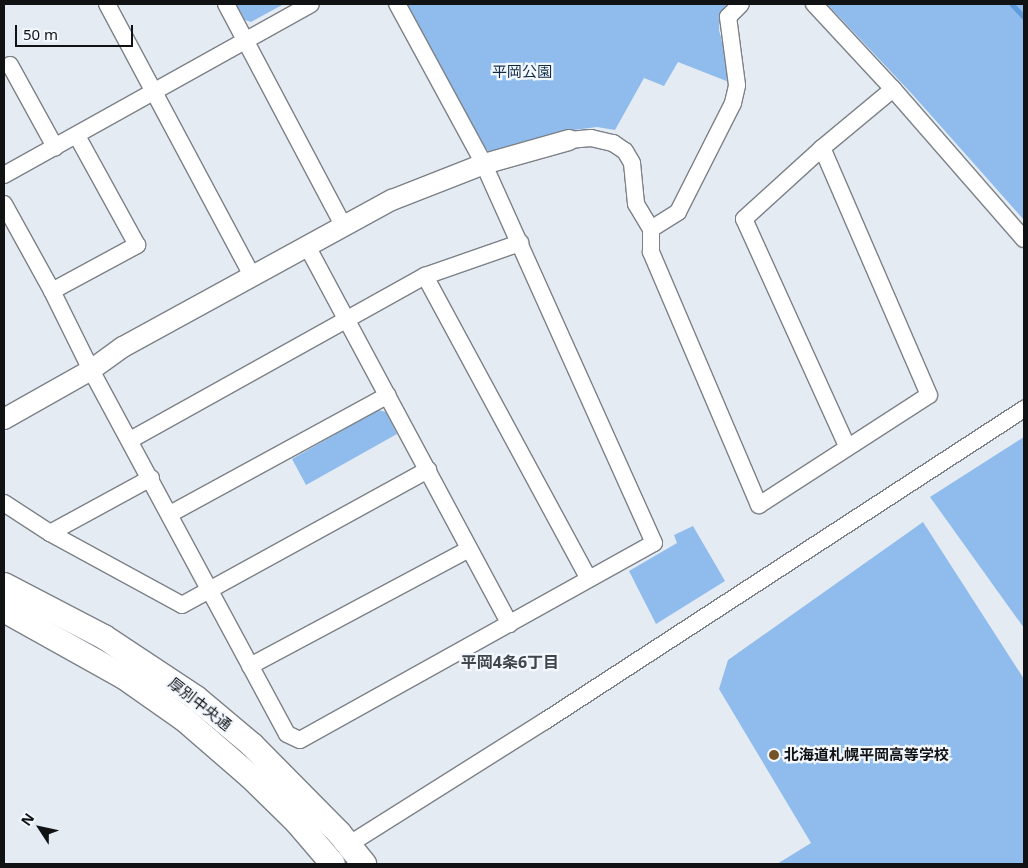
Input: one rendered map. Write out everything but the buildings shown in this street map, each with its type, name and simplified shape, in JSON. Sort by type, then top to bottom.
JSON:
[{"type":"main road","name":"厚別中央通","points":[[4,585],[104,637],[196,698],[252,745],[364,864]]},
{"type":"main road","name":"厚別中央通","points":[[4,610],[124,676],[184,719],[251,776],[296,822],[333,864]]},
{"type":"street","points":[[107,4],[253,278]]},
{"type":"street","points":[[226,4],[344,227]]},
{"type":"street","points":[[4,175],[311,4]]},
{"type":"street","points":[[4,204],[287,734],[300,740],[510,624],[588,578],[654,543],[484,164],[397,4]]},
{"type":"street","points":[[651,229],[678,212],[733,103],[737,85],[735,61],[729,37],[728,17],[741,4]]},
{"type":"street","points":[[814,4],[893,89],[1024,239]]},
{"type":"street","points":[[10,65],[55,147]]},
{"type":"street","points":[[847,446],[744,218],[822,148],[893,89]]},
{"type":"street","points":[[52,291],[137,244],[77,136]]},
{"type":"street","points":[[4,419],[91,370],[123,347],[253,278],[392,200],[484,164],[569,140],[603,139],[625,151],[632,163],[636,204],[651,229],[650,252],[759,504],[929,395],[822,148]]},
{"type":"street","points":[[130,440],[425,276],[520,243]]},
{"type":"street","points":[[307,246],[510,624]]},
{"type":"street","points":[[425,276],[588,578]]},
{"type":"street","points":[[170,514],[388,395]]},
{"type":"street","points":[[348,845],[545,720],[1024,409]]},
{"type":"street","points":[[4,503],[50,533],[182,605],[428,470]]},
{"type":"street","points":[[50,533],[151,478]]},
{"type":"street","points":[[250,666],[469,549]]},
{"type":"green space","points":[[236,4],[284,4],[251,22],[245,20]]},
{"type":"green space","name":"平岡公園","points":[[404,4],[727,4],[720,15],[719,30],[726,57],[729,82],[678,62],[664,86],[644,78],[615,130],[597,127],[574,130],[491,154],[480,142]]},
{"type":"green space","points":[[827,4],[1024,4],[1024,220],[913,95]]},
{"type":"green space","points":[[378,410],[386,412],[397,434],[306,485],[292,459]]},
{"type":"green space","points":[[1024,437],[1024,628],[930,497]]},
{"type":"green space","points":[[923,522],[1024,679],[1024,864],[777,864],[811,843],[719,689],[728,660]]},
{"type":"green space","points":[[693,526],[725,581],[656,624],[629,571],[677,543],[674,535]]},
{"type":"waterway","points":[[1012,4],[1024,17]]},
{"type":"place","name":"北海道札幌平岡高等学校","points":[[774,755]]},
{"type":"district","name":"平岡4条6丁目","points":[[510,662]]}]
